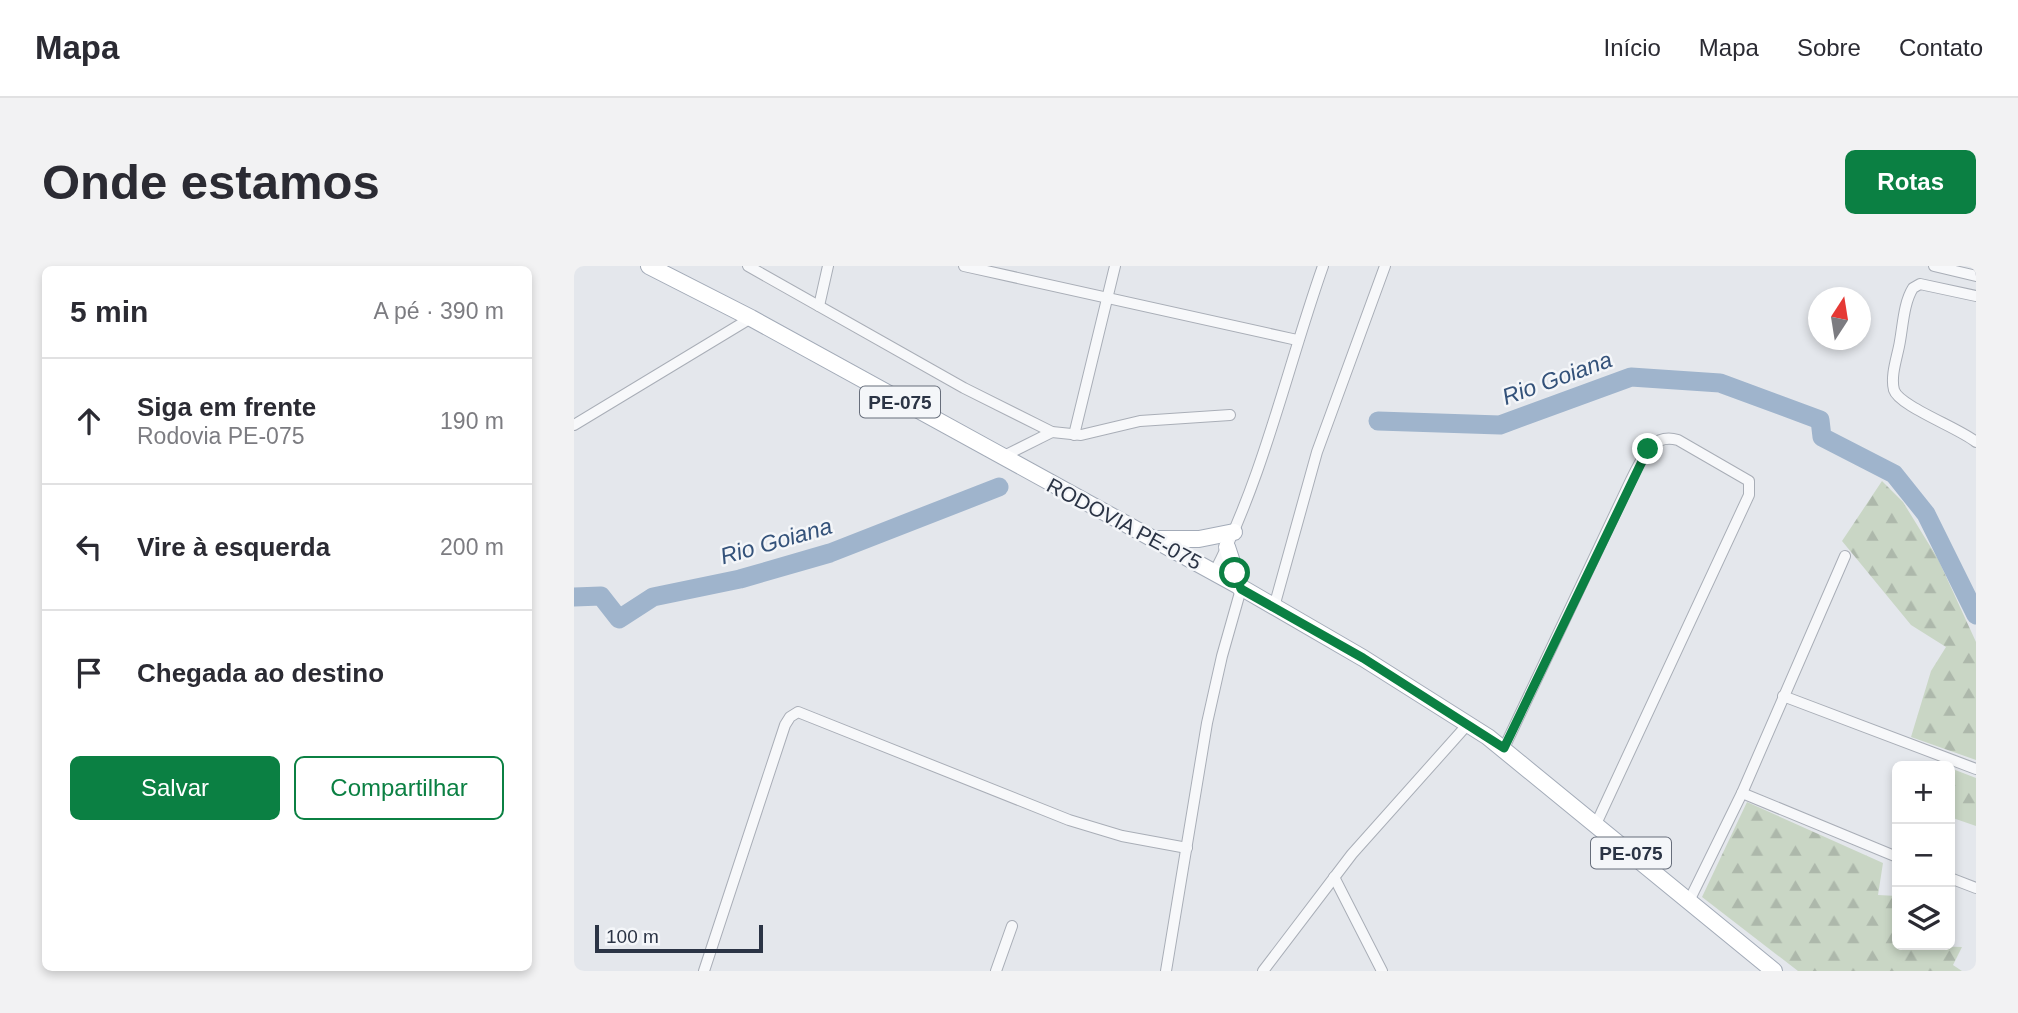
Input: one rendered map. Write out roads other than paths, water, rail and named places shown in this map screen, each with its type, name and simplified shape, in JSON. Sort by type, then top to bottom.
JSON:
[{"type":"main road","name":"RODOVIA PE-075","points":[[649,266],[751,318],[1214,573],[1468,724],[1504,748],[1774,971]]},
{"type":"main road","points":[[1151,539],[1231,540],[1241,589]]},
{"type":"street","points":[[748,266],[964,388],[1052,432],[1074,435],[1160,418],[1230,415]]},
{"type":"street","points":[[819,306],[828,266]]},
{"type":"street","points":[[964,266],[1297,340]]},
{"type":"street","points":[[1074,435],[1115,266]]},
{"type":"street","points":[[1214,573],[1248,501],[1297,340],[1323,266]]},
{"type":"street","points":[[1274,607],[1317,452],[1385,266]]},
{"type":"street","points":[[1934,266],[1976,276]]},
{"type":"street","points":[[1976,296],[1920,284],[1913,288],[1907,303],[1894,384],[1898,397],[1905,402],[1948,423],[1976,442]]},
{"type":"street","points":[[574,425],[751,318]]},
{"type":"street","points":[[1001,458],[1052,432]]},
{"type":"street","points":[[1504,748],[1631,480],[1656,440],[1666,436],[1678,440],[1749,481],[1749,495],[1596,824]]},
{"type":"street","points":[[1689,901],[1742,793],[1845,556]]},
{"type":"street","points":[[1167,971],[1216,681],[1241,589]]},
{"type":"street","points":[[1783,696],[1976,769]]},
{"type":"street","points":[[704,971],[785,725],[790,717],[798,712],[1069,820],[1111,833],[1187,848]]},
{"type":"street","points":[[1264,971],[1334,877],[1468,724]]},
{"type":"street","points":[[1742,793],[1892,855]]},
{"type":"street","points":[[1334,877],[1382,971]]},
{"type":"street","points":[[1955,880],[1976,888]]},
{"type":"street","points":[[996,971],[1012,926]]},
{"type":"waterway","name":"Rio Goiana","points":[[1378,421],[1500,425],[1631,377],[1720,383],[1820,420],[1822,437],[1894,474],[1926,514],[1976,615]]},
{"type":"waterway","name":"Rio Goiana","points":[[574,597],[601,596],[619,619],[653,597],[740,579],[830,553],[999,487]]}]
